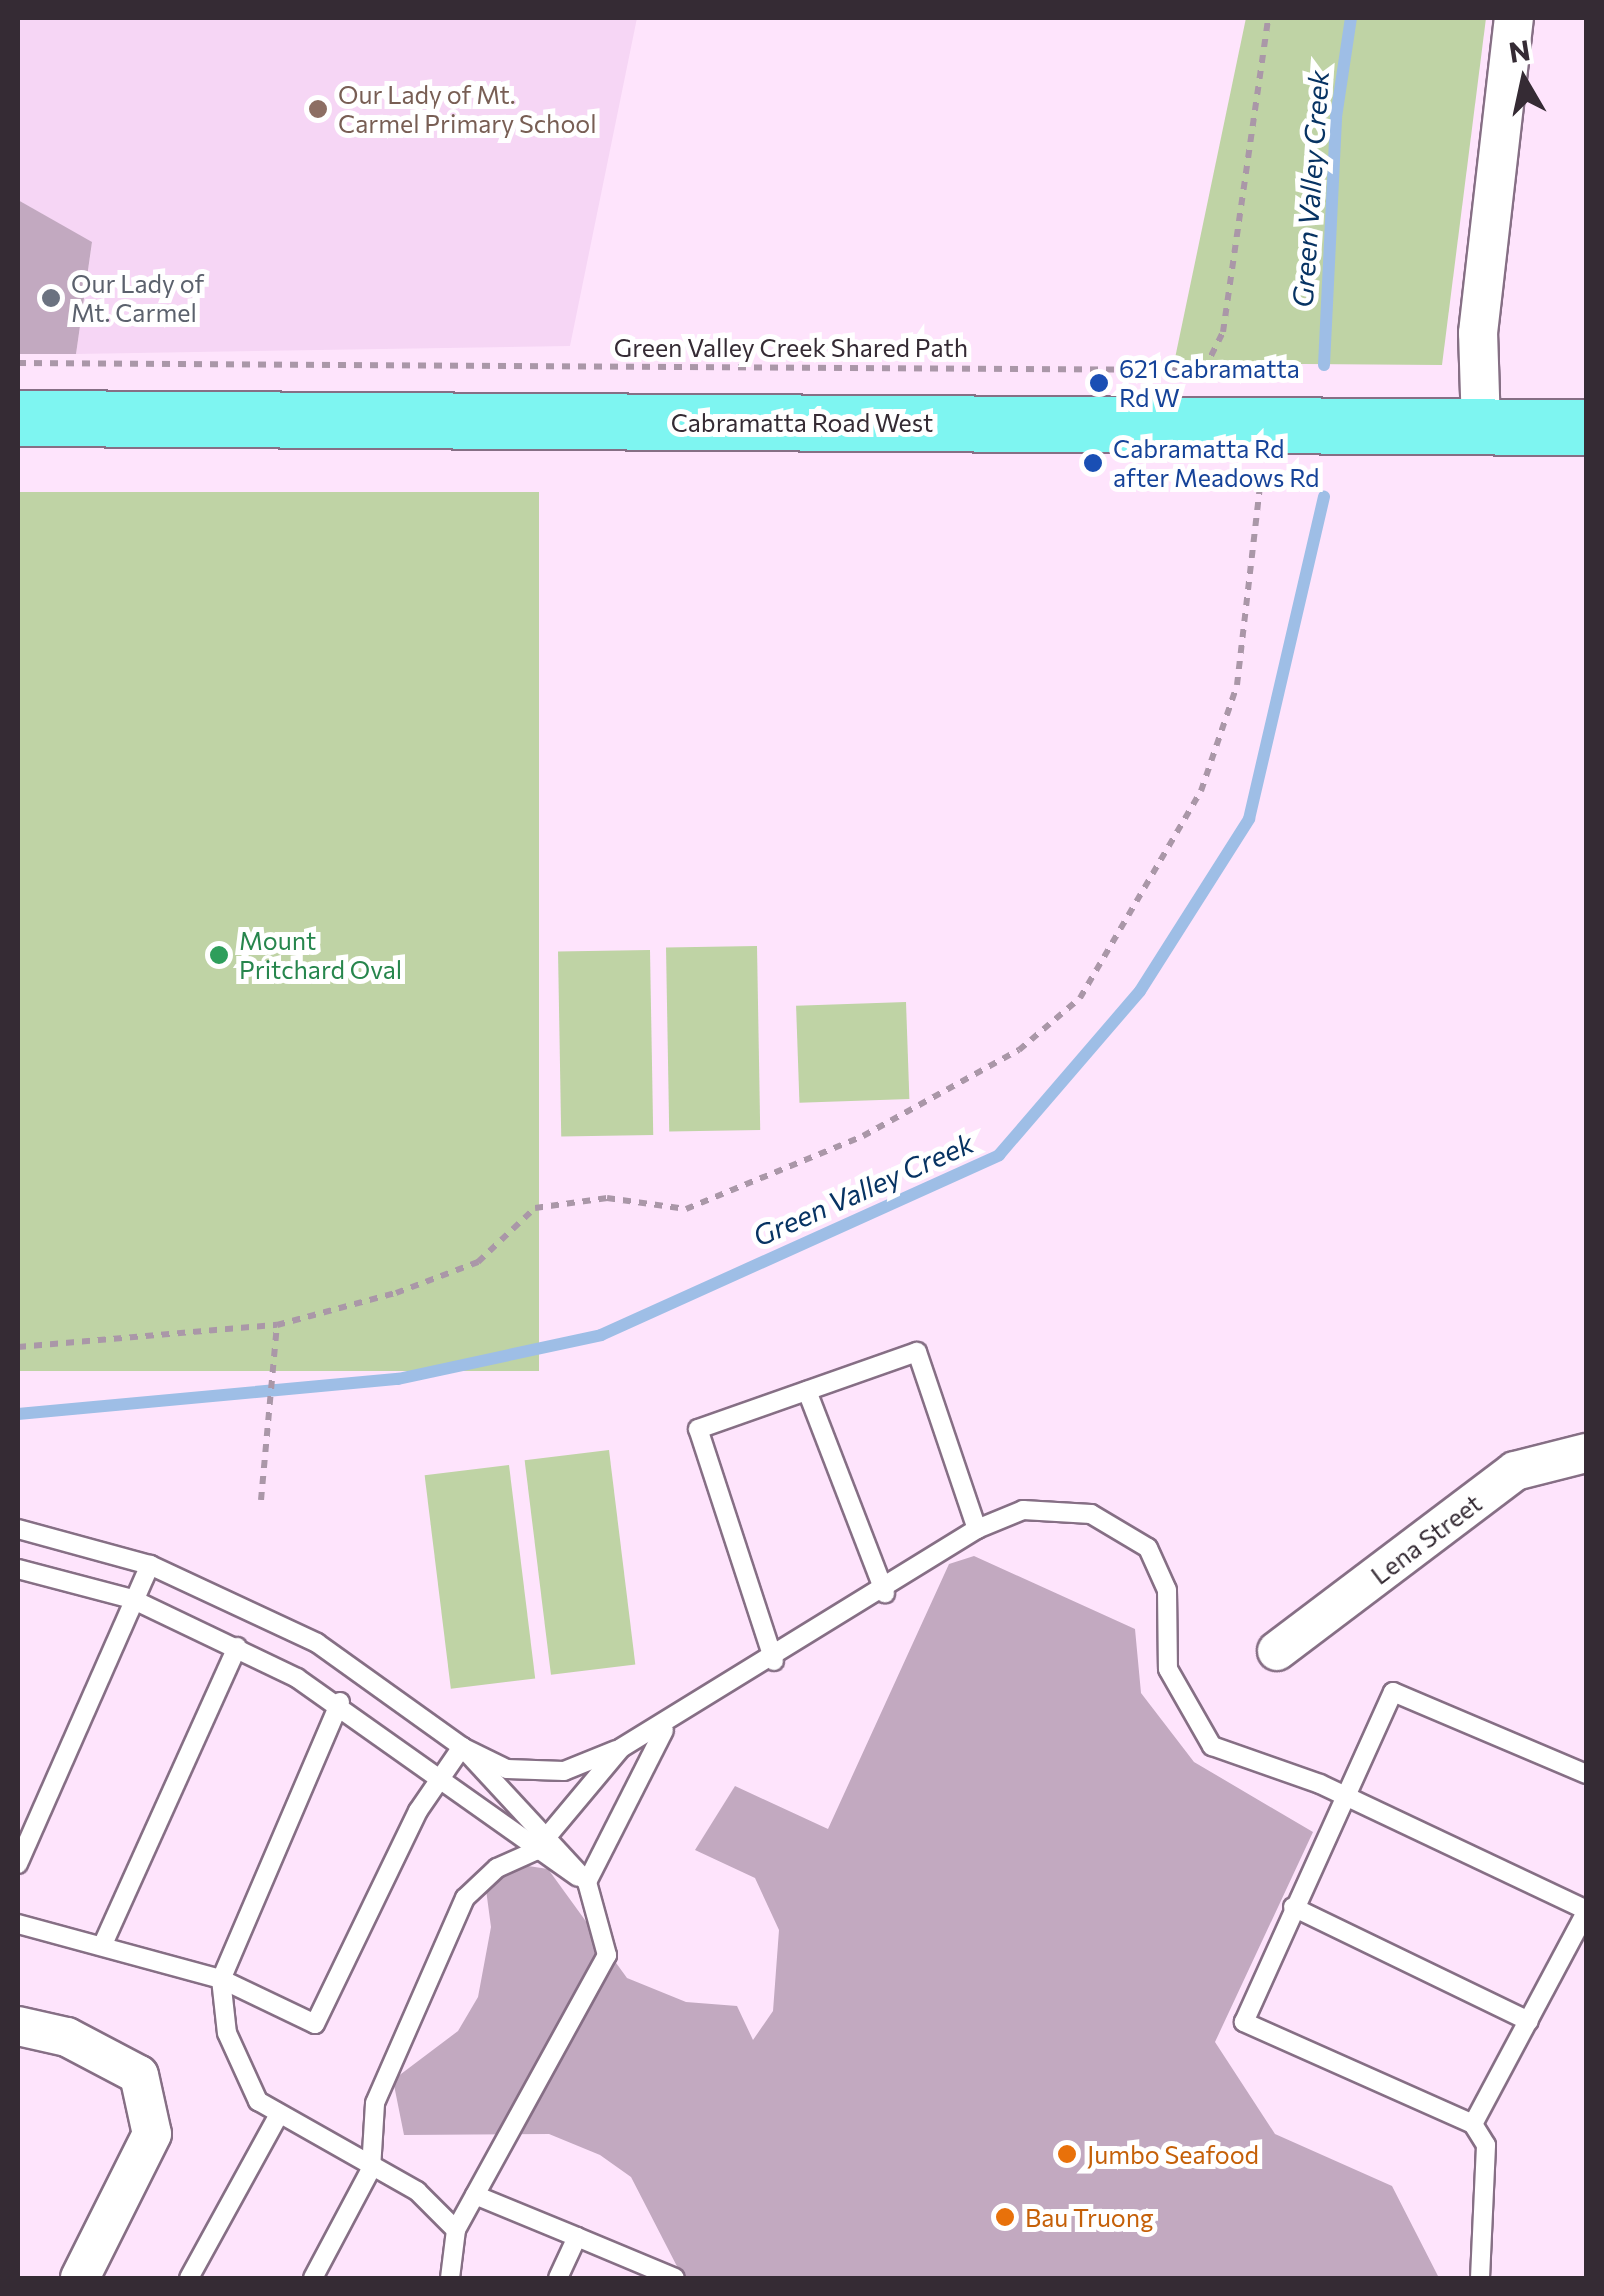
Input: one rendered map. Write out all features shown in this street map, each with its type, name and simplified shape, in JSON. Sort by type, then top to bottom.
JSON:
[{"type":"main road","name":"Cabramatta Road West","points":[[18,418],[1586,427]]},
{"type":"street","points":[[1481,427],[1478,333],[1514,18]]},
{"type":"street","name":"Lena Street","points":[[1277,1652],[1515,1472],[1586,1453]]},
{"type":"street","points":[[18,2026],[67,2037],[140,2075],[152,2134],[80,2278]]},
{"type":"lane","points":[[774,1661],[698,1429],[917,1352],[977,1529]]},
{"type":"lane","points":[[807,1391],[885,1592]]},
{"type":"lane","points":[[462,1748],[507,1768],[564,1771],[622,1748],[664,1729],[885,1592],[977,1529],[1060,1507],[1148,1548],[1166,1590],[1168,1669],[1212,1746],[1340,1794],[1586,1911],[1472,2124]]},
{"type":"lane","points":[[18,1530],[150,1565],[317,1643],[462,1748],[549,1834],[588,1882],[607,1955],[456,2230],[450,2278]]},
{"type":"lane","points":[[18,1864],[150,1565]]},
{"type":"lane","points":[[18,1570],[132,1599],[237,1647],[340,1702],[535,1851],[588,1882]]},
{"type":"lane","points":[[102,1944],[237,1647]]},
{"type":"lane","points":[[1480,2278],[1486,2158],[1472,2124],[1244,2022],[1340,1794],[1392,1692],[1586,1774]]},
{"type":"lane","points":[[340,1702],[220,1979],[227,2033],[258,2101],[370,2169],[417,2191],[456,2230]]},
{"type":"lane","points":[[588,1882],[664,1729]]},
{"type":"lane","points":[[18,1924],[220,1979],[315,2024],[437,1778],[462,1748]]},
{"type":"lane","points":[[313,2278],[370,2169],[375,2103],[466,1898],[498,1868],[535,1851],[622,1748]]},
{"type":"lane","points":[[1293,1907],[1529,2021]]},
{"type":"lane","points":[[189,2278],[279,2114]]},
{"type":"lane","points":[[475,2195],[676,2278]]},
{"type":"lane","points":[[558,2278],[577,2237]]},
{"type":"path","name":"Green Valley Creek Shared Path","points":[[18,363],[1204,370],[1223,332],[1268,18]]},
{"type":"path","points":[[18,1347],[277,1324],[478,1262],[535,1208],[607,1198],[686,1209],[754,1188],[1020,1050],[1080,998],[1134,918],[1213,755],[1237,684],[1260,476]]},
{"type":"path","points":[[260,1500],[277,1324]]},
{"type":"shaded area","name":"Our Lady of Mt. Carmel Primary School","points":[[18,18],[637,18],[570,346],[76,354],[92,243],[18,200]]},
{"type":"green space","points":[[1246,18],[1486,18],[1442,365],[1174,363]]},
{"type":"green space","name":"Mount Pritchard Oval","points":[[18,492],[539,492],[539,1371],[18,1371]]},
{"type":"green space","points":[[757,946],[760,1130],[669,1132],[666,948]]},
{"type":"green space","points":[[650,950],[653,1135],[561,1137],[558,952]]},
{"type":"green space","points":[[906,1002],[909,1099],[799,1103],[796,1006]]},
{"type":"green space","points":[[609,1450],[635,1664],[551,1675],[525,1460]]},
{"type":"green space","points":[[509,1465],[535,1678],[451,1689],[425,1475]]},
{"type":"building","name":"Our Lady of Mt. Carmel","points":[[18,200],[92,242],[76,354],[18,354]]},
{"type":"building","points":[[974,1556],[1135,1629],[1141,1693],[1194,1762],[1313,1832],[1215,2042],[1275,2134],[1392,2186],[1439,2278],[683,2278],[631,2177],[600,2155],[549,2134],[404,2135],[393,2080],[458,2031],[478,1997],[491,1927],[485,1882],[515,1864],[548,1869],[627,1978],[686,2002],[737,2006],[753,2040],[773,2011],[779,1930],[755,1878],[695,1850],[735,1786],[828,1829],[949,1564]]},
{"type":"waterway","name":"Green Valley Creek","points":[[1324,365],[1336,117],[1351,18]]},
{"type":"waterway","name":"Green Valley Creek","points":[[18,1414],[398,1379],[601,1335],[999,1155],[1140,991],[1249,819],[1324,497]]},
{"type":"place","name":"Our Lady of Mt. Carmel Primary School","points":[[318,109]]},
{"type":"place","name":"Our Lady of Mt. Carmel","points":[[51,298]]},
{"type":"place","name":"621 Cabramatta Rd W","points":[[1099,383]]},
{"type":"place","name":"Cabramatta Rd after Meadows Rd","points":[[1093,463]]},
{"type":"place","name":"Mount Pritchard Oval","points":[[219,955]]},
{"type":"place","name":"Jumbo Seafood","points":[[1067,2154]]},
{"type":"place","name":"Bau Truong","points":[[1005,2217]]}]
